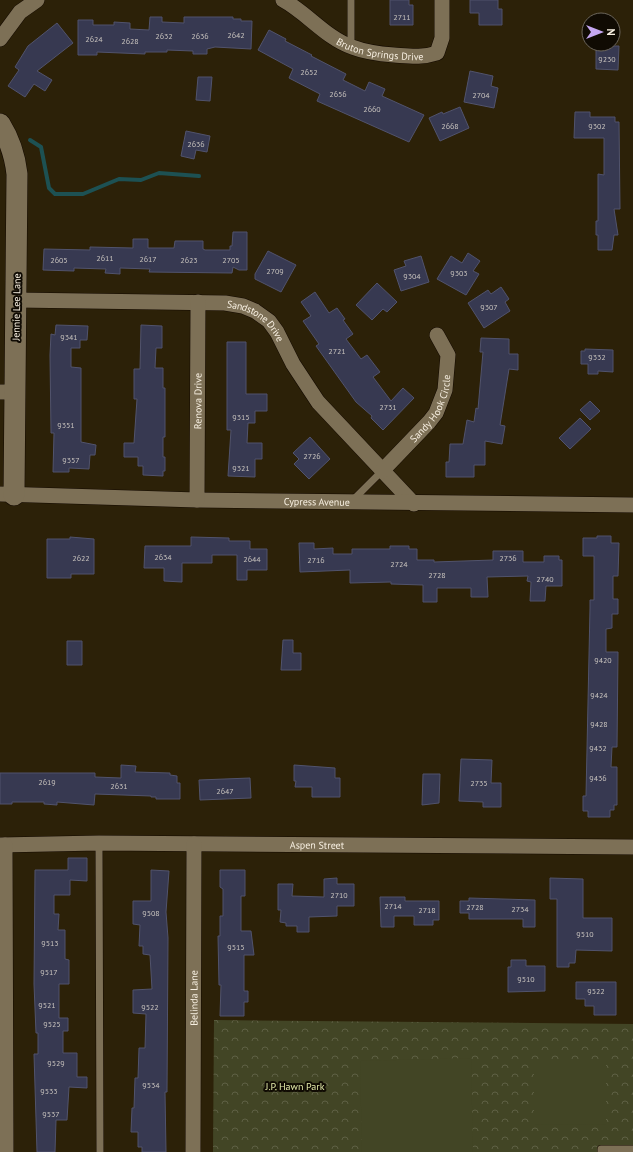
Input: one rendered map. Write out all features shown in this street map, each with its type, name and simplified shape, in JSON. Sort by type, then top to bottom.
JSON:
[{"type":"street","points":[[0,40],[20,12],[37,0]]},
{"type":"street","name":"Bruton Springs Drive","points":[[283,0],[294,6],[340,42],[351,47],[385,54],[424,57],[437,53],[442,38],[442,0]]},
{"type":"street","name":"Jennie Lee Lane","points":[[0,124],[7,135],[15,158],[17,174],[16,300],[8,392],[7,495]]},
{"type":"street","name":"Sandstone Drive","points":[[16,300],[225,303],[242,306],[255,311],[269,321],[277,332],[296,369],[318,402],[414,504]]},
{"type":"street","name":"Renova Drive","points":[[197,500],[198,302]]},
{"type":"street","name":"Sandy Hook Circle","points":[[382,471],[436,413],[445,390],[448,355],[437,335]]},
{"type":"street","name":"Cypress Avenue","points":[[7,495],[414,504],[633,505]]},
{"type":"street","name":"Aspen Street","points":[[2,845],[99,843],[633,847]]},
{"type":"street","name":"Belinda Lane","points":[[192,1152],[194,844]]},
{"type":"street","points":[[2,845],[6,1152]]},
{"type":"lane","points":[[351,47],[352,0]]},
{"type":"lane","points":[[350,502],[382,471]]},
{"type":"lane","points":[[99,843],[100,1152]]},
{"type":"lane","points":[[601,1152],[601,1149],[633,1149]]},
{"type":"green space","name":"J.P. Hawn Park","points":[[214,1020],[633,1024],[633,1152],[213,1152]]},
{"type":"green space","points":[[471,1058],[473,1152],[362,1152],[360,1061]]},
{"type":"green space","points":[[534,1059],[606,1059],[606,1125],[534,1124]]},
{"type":"building","points":[[390,0],[409,0],[409,5],[413,5],[413,25],[390,25]]},
{"type":"building","points":[[470,0],[498,0],[498,9],[502,9],[502,25],[479,25],[479,13],[470,13]]},
{"type":"building","points":[[150,17],[162,17],[162,22],[184,23],[184,17],[233,17],[233,19],[241,19],[241,21],[252,21],[251,49],[215,47],[207,49],[207,54],[193,54],[193,51],[167,50],[167,52],[145,52],[145,54],[97,52],[97,55],[78,55],[78,20],[93,20],[93,25],[114,25],[114,22],[130,23],[130,29],[149,30]]},
{"type":"building","points":[[57,23],[73,43],[37,71],[52,80],[45,91],[34,84],[25,97],[8,86],[19,70],[15,67],[28,46]]},
{"type":"building","points":[[269,30],[286,39],[285,41],[312,55],[311,56],[346,74],[343,80],[365,91],[369,82],[385,89],[382,96],[424,115],[409,142],[317,101],[320,94],[289,78],[293,69],[258,50]]},
{"type":"building","points":[[596,52],[619,52],[618,70],[596,69]]},
{"type":"building","points":[[470,71],[493,76],[491,86],[498,88],[494,108],[464,102]]},
{"type":"building","points":[[198,77],[212,77],[210,101],[196,100]]},
{"type":"building","points":[[460,107],[469,128],[440,141],[429,118],[442,112],[443,114]]},
{"type":"building","points":[[575,112],[590,112],[590,117],[615,117],[615,122],[619,122],[620,209],[614,209],[618,235],[614,235],[612,250],[598,250],[598,235],[596,235],[596,221],[598,221],[598,174],[604,175],[604,138],[574,138]]},
{"type":"building","points":[[186,131],[210,136],[207,152],[196,150],[194,159],[181,156]]},
{"type":"building","points":[[233,232],[247,232],[247,270],[239,270],[233,267],[232,273],[149,272],[150,269],[120,268],[120,274],[105,273],[106,269],[74,268],[74,271],[43,270],[44,249],[90,250],[90,247],[133,248],[133,239],[148,239],[148,248],[174,248],[175,241],[203,241],[203,249],[205,250],[230,250],[230,246],[232,246]]},
{"type":"building","points":[[268,251],[296,265],[281,292],[255,279],[255,274]]},
{"type":"building","points":[[468,253],[480,261],[473,271],[479,274],[466,295],[437,279],[451,256],[462,263]]},
{"type":"building","points":[[421,256],[429,282],[401,291],[394,270],[406,266],[404,261]]},
{"type":"building","points":[[377,283],[397,302],[387,312],[383,309],[372,320],[356,305]]},
{"type":"building","points":[[501,287],[509,299],[505,302],[510,311],[484,328],[468,303],[488,290],[491,294]]},
{"type":"building","points":[[315,292],[329,313],[337,308],[345,319],[343,320],[353,334],[346,339],[361,359],[367,355],[380,372],[373,377],[391,401],[403,388],[414,398],[383,430],[371,418],[372,416],[356,402],[316,346],[319,344],[303,321],[311,316],[301,302]]},
{"type":"building","points":[[56,325],[88,326],[87,340],[80,340],[80,348],[71,348],[71,367],[81,368],[81,442],[96,445],[95,455],[90,455],[89,469],[69,468],[69,472],[53,472],[54,433],[51,433],[50,355],[51,334],[55,335]]},
{"type":"building","points":[[141,325],[162,326],[162,348],[156,348],[155,368],[163,368],[163,388],[165,388],[165,437],[163,437],[163,457],[165,457],[165,471],[163,471],[163,476],[143,475],[143,466],[138,466],[138,457],[124,457],[124,443],[134,443],[137,399],[134,399],[134,369],[140,369]]},
{"type":"building","points":[[481,338],[509,339],[509,354],[518,354],[518,370],[509,369],[500,425],[505,426],[502,444],[485,441],[485,465],[474,465],[474,477],[446,477],[446,462],[449,462],[450,444],[463,444],[467,420],[474,422],[476,408],[478,409],[483,352],[480,352]]},
{"type":"building","points":[[227,342],[246,342],[246,394],[267,394],[267,411],[255,411],[255,423],[248,423],[247,443],[262,443],[262,459],[255,459],[255,477],[228,476],[231,430],[227,430]]},
{"type":"building","points":[[585,349],[613,350],[613,372],[598,371],[598,374],[588,374],[588,364],[581,364],[581,351],[585,351]]},
{"type":"building","points":[[590,401],[600,411],[590,420],[580,410]]},
{"type":"building","points":[[580,418],[591,429],[570,449],[559,438]]},
{"type":"building","points":[[310,437],[330,459],[309,479],[294,464],[299,459],[293,453]]},
{"type":"building","points":[[597,536],[611,536],[611,543],[619,543],[618,576],[613,576],[613,599],[618,599],[618,614],[612,614],[612,628],[606,629],[606,652],[618,652],[617,747],[612,747],[611,767],[617,767],[617,805],[614,805],[614,810],[610,810],[610,817],[588,817],[588,811],[583,811],[583,796],[586,796],[590,600],[594,600],[594,556],[583,556],[583,538],[597,538]]},
{"type":"building","points":[[70,537],[94,539],[94,574],[71,574],[71,578],[47,578],[47,539],[70,539]]},
{"type":"building","points":[[191,537],[229,538],[229,541],[250,541],[250,549],[267,549],[267,570],[247,570],[247,580],[237,580],[237,555],[212,555],[212,563],[182,563],[182,582],[164,581],[164,568],[144,568],[145,546],[191,546]]},
{"type":"building","points":[[299,543],[314,543],[314,549],[333,548],[333,554],[352,554],[352,549],[390,549],[390,546],[409,546],[409,549],[417,549],[417,560],[434,560],[434,562],[493,560],[493,551],[523,551],[523,562],[544,562],[544,556],[559,556],[559,560],[562,560],[562,586],[546,586],[545,601],[530,601],[531,582],[527,581],[528,576],[487,577],[488,597],[471,597],[471,588],[437,588],[437,602],[423,602],[423,585],[391,584],[391,582],[350,583],[350,570],[300,572]]},
{"type":"building","points":[[283,640],[293,640],[293,653],[301,653],[301,670],[281,670]]},
{"type":"building","points":[[67,641],[82,641],[82,665],[67,665]]},
{"type":"building","points":[[461,759],[492,760],[491,783],[501,783],[501,807],[483,807],[483,802],[459,801]]},
{"type":"building","points":[[121,765],[136,766],[135,772],[170,773],[170,775],[177,776],[177,783],[180,783],[180,799],[156,799],[156,797],[151,796],[95,794],[94,805],[57,802],[57,805],[44,804],[44,802],[12,802],[12,804],[0,804],[0,773],[95,773],[95,777],[121,778]]},
{"type":"building","points":[[294,765],[335,768],[335,778],[340,778],[340,797],[312,797],[312,787],[295,787],[296,781],[294,781]]},
{"type":"building","points":[[423,774],[440,774],[439,803],[422,805]]},
{"type":"building","points":[[250,778],[251,798],[200,800],[199,780]]},
{"type":"building","points":[[68,858],[87,858],[87,881],[70,880],[70,895],[54,895],[54,914],[59,914],[58,930],[65,930],[65,959],[69,960],[69,984],[59,984],[59,1018],[68,1018],[68,1031],[63,1031],[63,1053],[77,1053],[77,1077],[87,1077],[87,1088],[69,1087],[67,1120],[56,1120],[55,1152],[37,1152],[34,1054],[38,1054],[34,984],[35,870],[68,870]]},
{"type":"building","points":[[151,870],[169,871],[166,912],[168,938],[167,1092],[165,1092],[166,1152],[142,1152],[142,1147],[138,1147],[138,1132],[131,1132],[132,1108],[134,1108],[135,1078],[138,1078],[139,1048],[145,1048],[146,1014],[133,1013],[133,990],[152,989],[150,955],[143,954],[143,946],[139,946],[140,925],[133,924],[133,901],[151,901]]},
{"type":"building","points":[[220,870],[245,870],[245,896],[241,896],[241,931],[251,931],[254,955],[244,955],[244,991],[248,991],[248,1002],[244,1002],[244,1016],[220,1016],[221,985],[219,985],[218,936],[220,936],[220,916],[223,916],[223,889],[220,887]]},
{"type":"building","points":[[337,878],[337,884],[354,884],[354,906],[337,906],[337,916],[309,917],[309,932],[297,932],[297,926],[286,926],[286,923],[280,922],[281,910],[278,910],[278,884],[293,884],[292,896],[324,897],[324,879]]},
{"type":"building","points":[[550,878],[583,879],[583,918],[612,918],[612,951],[576,950],[575,963],[569,963],[569,967],[557,967],[557,899],[550,899]]},
{"type":"building","points":[[380,897],[405,897],[405,901],[439,901],[439,920],[433,920],[433,925],[414,925],[414,916],[394,916],[394,927],[381,927]]},
{"type":"building","points":[[469,898],[535,900],[535,927],[523,927],[523,919],[469,919],[469,913],[460,913],[460,901],[469,901]]},
{"type":"building","points":[[511,960],[526,960],[526,966],[545,966],[545,991],[508,992],[508,967],[511,967]]},
{"type":"building","points":[[576,982],[616,982],[616,1015],[594,1015],[594,1006],[585,1006],[585,999],[576,999]]},
{"type":"waterway","points":[[30,140],[41,147],[49,188],[55,194],[83,194],[119,179],[141,180],[159,173],[199,176]]}]
